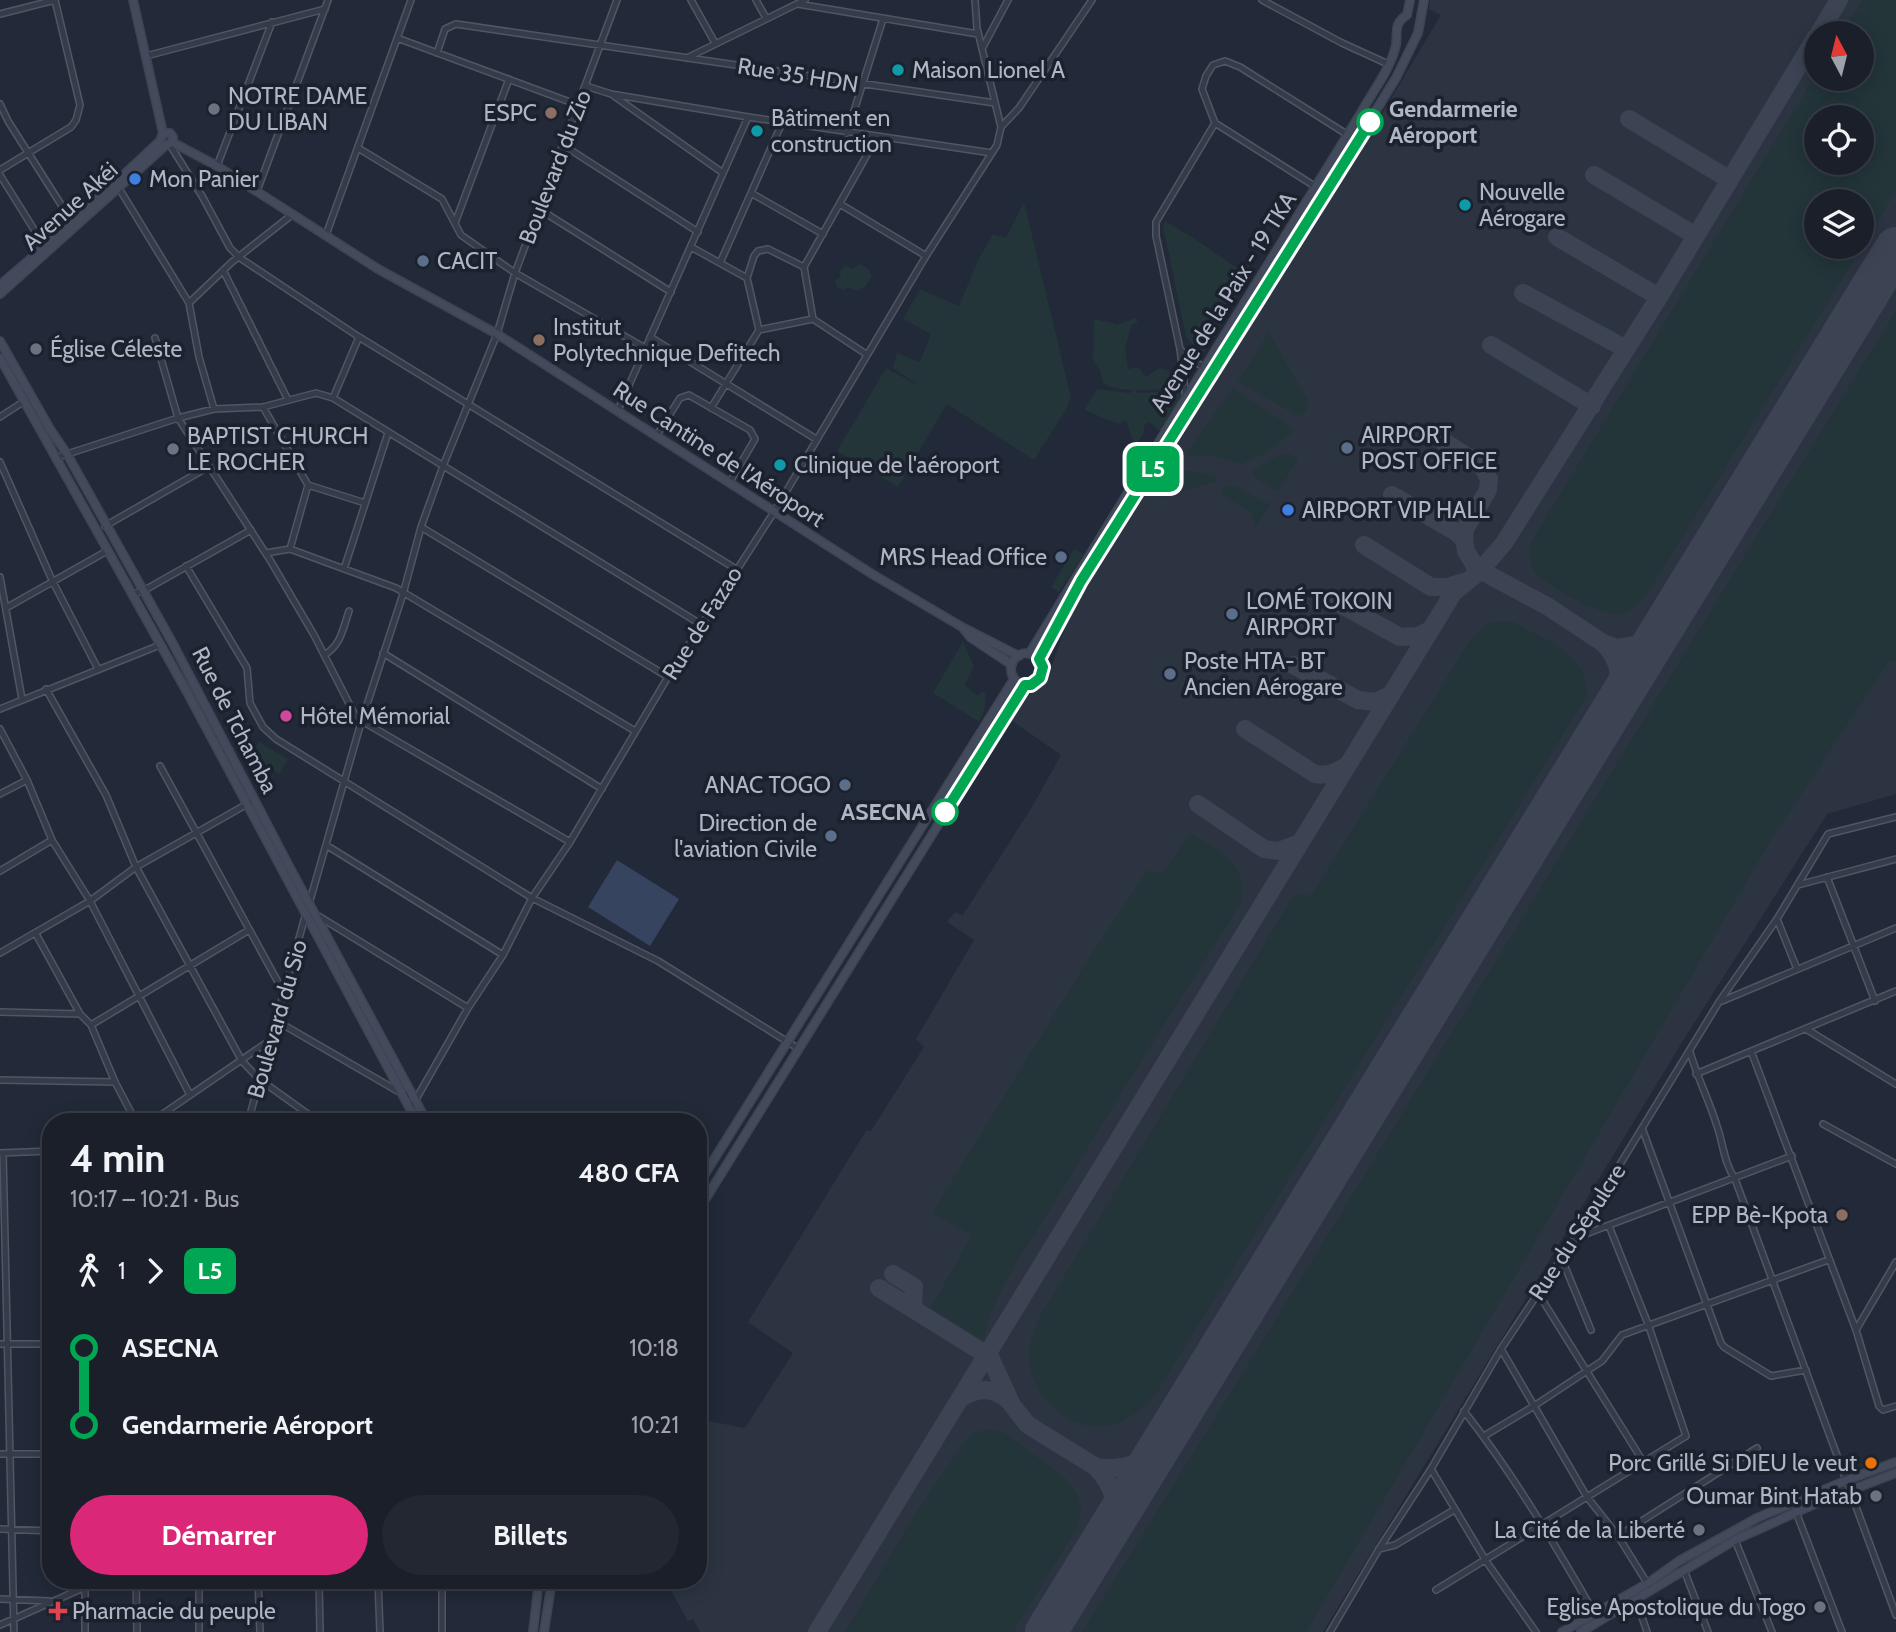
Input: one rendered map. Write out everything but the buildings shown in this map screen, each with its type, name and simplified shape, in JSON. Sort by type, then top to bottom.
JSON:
[{"type":"main road","points":[[133,0],[167,143]]},
{"type":"main road","name":"Avenue de la Paix - 19 TKA","points":[[1029,654],[1348,135],[1388,64],[1395,47],[1395,28],[1406,15],[1410,0]]},
{"type":"main road","name":"Avenue de la Paix - 19 TKA","points":[[1039,659],[1081,581],[1396,78],[1418,33],[1424,0]]},
{"type":"main road","points":[[0,285],[74,226],[167,143],[172,134],[163,132]]},
{"type":"main road","name":"Rue Cantine de l'Aéroport","points":[[167,143],[205,159],[378,268],[497,334],[774,512],[962,627]]},
{"type":"main road","name":"Avenue Akéi","points":[[0,294],[74,226]]},
{"type":"main road","name":"Rue de Tchamba","points":[[0,341],[67,454],[172,642],[422,1113]]},
{"type":"main road","name":"Rue de Tchamba","points":[[0,358],[133,594],[412,1113]]},
{"type":"main road","points":[[962,627],[1019,656]]},
{"type":"main road","points":[[707,1170],[1014,678],[1012,664],[970,637],[962,627]]},
{"type":"main road","points":[[1012,664],[1019,656],[1029,654],[1039,659],[1043,667],[1040,678],[1031,685],[1025,685],[1014,678]]},
{"type":"main road","points":[[707,1197],[1025,685]]},
{"type":"main road","points":[[1562,1632],[1636,1599],[1679,1561],[1757,1518],[1896,1462]]},
{"type":"main road","points":[[1581,1632],[1596,1618],[1649,1586],[1684,1570],[1735,1540],[1796,1512],[1896,1473]]},
{"type":"main road","points":[[1757,1518],[1762,1527]]},
{"type":"main road","points":[[533,1632],[537,1589]]},
{"type":"main road","points":[[544,1632],[550,1589]]},
{"type":"street","points":[[0,14],[55,0],[80,105],[79,113],[71,127],[0,173],[45,247]]},
{"type":"street","points":[[257,191],[328,0]]},
{"type":"street","points":[[326,235],[411,0]]},
{"type":"street","name":"Boulevard du Zio","points":[[403,594],[421,527],[497,334],[514,272],[617,0]]},
{"type":"street","points":[[691,0],[715,43]]},
{"type":"street","points":[[757,0],[766,18]]},
{"type":"street","points":[[687,58],[806,0]]},
{"type":"street","points":[[975,0],[978,34],[1001,127]]},
{"type":"street","points":[[982,49],[1008,0]]},
{"type":"street","points":[[1001,127],[1019,107],[1092,0]]},
{"type":"street","points":[[1262,0],[1342,44],[1388,64]]},
{"type":"street","points":[[798,4],[978,34]]},
{"type":"street","points":[[146,56],[325,9]]},
{"type":"street","points":[[847,133],[883,19]]},
{"type":"street","points":[[216,166],[272,22]]},
{"type":"street","name":"Rue 35 HDN","points":[[437,53],[445,29],[456,24],[995,103]]},
{"type":"street","points":[[397,38],[578,104]]},
{"type":"street","points":[[1316,187],[1215,123],[1202,85],[1213,65],[1225,61],[1240,67],[1348,135]]},
{"type":"street","points":[[455,223],[509,79]]},
{"type":"street","points":[[586,86],[611,94],[782,123],[992,153]]},
{"type":"street","points":[[611,94],[723,173]]},
{"type":"street","points":[[0,104],[74,226]]},
{"type":"street","points":[[618,410],[748,117]]},
{"type":"street","points":[[720,263],[782,123]]},
{"type":"street","points":[[1186,400],[1180,349],[1161,267],[1156,222],[1215,123]]},
{"type":"street","name":"Rue de Fazao","points":[[408,1113],[468,1008],[503,955],[533,898],[570,842],[668,677],[774,512],[866,354],[997,145],[1001,127]]},
{"type":"street","points":[[813,319],[804,267],[877,137]]},
{"type":"street","points":[[167,143],[202,197],[230,248],[240,258],[359,337],[736,569]]},
{"type":"street","points":[[563,145],[698,232]]},
{"type":"street","points":[[358,148],[442,199],[461,235],[514,272],[645,348]]},
{"type":"street","points":[[117,185],[189,303],[214,409]]},
{"type":"street","points":[[751,193],[823,234]]},
{"type":"street","points":[[840,204],[926,256]]},
{"type":"street","points":[[539,209],[671,292]]},
{"type":"street","points":[[189,303],[223,271],[293,214]]},
{"type":"street","points":[[691,247],[747,278]]},
{"type":"street","points":[[712,408],[759,330],[747,278],[754,256],[768,249],[804,267]]},
{"type":"street","points":[[223,271],[288,400]]},
{"type":"street","points":[[759,330],[813,319],[866,354]]},
{"type":"street","points":[[333,398],[359,337]]},
{"type":"street","points":[[650,337],[816,439]]},
{"type":"street","points":[[155,338],[177,418],[266,553],[361,724],[570,842]]},
{"type":"street","points":[[1180,349],[1205,368]]},
{"type":"street","points":[[55,458],[177,418],[214,409],[263,407],[322,393],[702,625]]},
{"type":"street","points":[[657,435],[684,395],[689,395],[750,430],[755,439],[730,482]]},
{"type":"street","points":[[0,417],[23,402]]},
{"type":"street","points":[[263,407],[309,485],[365,503]]},
{"type":"street","points":[[344,569],[388,433]]},
{"type":"street","points":[[0,462],[52,580],[98,669]]},
{"type":"street","points":[[105,526],[208,467]]},
{"type":"street","points":[[290,549],[309,485]]},
{"type":"street","points":[[421,527],[668,677]]},
{"type":"street","points":[[133,594],[143,591],[251,530]]},
{"type":"street","points":[[266,553],[290,549],[396,588],[635,731]]},
{"type":"street","points":[[6,608],[107,551]]},
{"type":"street","points":[[186,566],[247,668],[250,703],[263,727],[276,739],[533,898],[658,961],[799,1049]]},
{"type":"street","points":[[0,577],[22,699]]},
{"type":"street","name":"Boulevard du Sio","points":[[250,1113],[361,724],[403,594]]},
{"type":"street","points":[[324,654],[337,644],[349,611]]},
{"type":"street","points":[[0,709],[160,645]]},
{"type":"street","points":[[383,653],[601,789]]},
{"type":"street","points":[[46,689],[106,796],[136,867],[242,1061],[259,1080],[306,1113]]},
{"type":"street","points":[[0,729],[27,780],[52,840],[90,901],[190,1095]]},
{"type":"street","points":[[160,766],[284,993]]},
{"type":"street","points":[[0,794],[27,780]]},
{"type":"street","points":[[0,953],[90,901],[136,867],[254,800]]},
{"type":"street","name":"Rue du Sépulcre","points":[[1330,1632],[1431,1469],[1501,1349],[1575,1238],[1719,1002],[1777,919],[1828,834],[1896,817]]},
{"type":"street","points":[[0,871],[52,840]]},
{"type":"street","points":[[326,845],[503,955]]},
{"type":"street","points":[[1798,885],[1896,859]]},
{"type":"street","points":[[1827,877],[1875,1001]]},
{"type":"street","points":[[315,914],[468,1008]]},
{"type":"street","points":[[1777,919],[1797,969]]},
{"type":"street","points":[[1719,1002],[1896,928]]},
{"type":"street","points":[[91,1025],[249,930]]},
{"type":"street","points":[[36,934],[80,1014],[91,1025],[131,1113]]},
{"type":"street","points":[[1696,1073],[1896,991]]},
{"type":"street","points":[[0,1013],[80,1014]]},
{"type":"street","points":[[275,1020],[415,1099]]},
{"type":"street","points":[[1806,1029],[1896,1084]]},
{"type":"street","points":[[164,1113],[269,1041]]},
{"type":"street","points":[[1751,1051],[1856,1330],[1878,1406],[1884,1410],[1896,1406]]},
{"type":"street","points":[[1690,1052],[1717,1124],[1729,1171],[1735,1179],[1896,1615]]},
{"type":"street","points":[[0,1080],[115,1082]]},
{"type":"street","points":[[1823,1124],[1896,1164]]},
{"type":"street","points":[[1642,1128],[1724,1347],[1773,1377],[1806,1370]]},
{"type":"street","points":[[14,1632],[2,1153],[42,1152]]},
{"type":"street","points":[[1575,1238],[1792,1156]]},
{"type":"street","points":[[1436,1590],[1684,1439],[1686,1433],[1648,1324],[1609,1226]]},
{"type":"street","points":[[1562,1257],[1591,1330]]},
{"type":"street","points":[[1484,1436],[1588,1371],[1608,1355],[1622,1335],[1828,1260]]},
{"type":"street","points":[[1856,1330],[1896,1262]]},
{"type":"street","points":[[1538,1293],[1644,1463]]},
{"type":"street","points":[[0,1344],[42,1345]]},
{"type":"street","points":[[1501,1349],[1587,1497],[1618,1536],[1649,1586]]},
{"type":"street","points":[[1464,1411],[1484,1436],[1541,1525],[1596,1618]]},
{"type":"street","points":[[1618,1536],[1757,1448]]},
{"type":"street","points":[[0,1454],[42,1454]]},
{"type":"street","points":[[1431,1469],[1486,1561],[1535,1632]]},
{"type":"street","points":[[1379,1549],[1395,1545],[1454,1510]]},
{"type":"street","points":[[1796,1512],[1842,1632]]},
{"type":"street","points":[[0,1529],[42,1531]]},
{"type":"street","points":[[1735,1540],[1772,1632]]},
{"type":"street","points":[[1684,1570],[1708,1632]]},
{"type":"street","points":[[0,1625],[75,1589]]},
{"type":"street","points":[[85,1589],[85,1632]]},
{"type":"street","points":[[136,1589],[137,1632]]},
{"type":"street","points":[[199,1589],[199,1632]]},
{"type":"street","points":[[258,1589],[260,1632]]},
{"type":"street","points":[[319,1589],[320,1632]]},
{"type":"street","points":[[378,1589],[380,1632]]},
{"type":"street","points":[[442,1589],[442,1632]]},
{"type":"street","points":[[1636,1599],[1647,1632]]},
{"type":"street","points":[[0,1600],[52,1601]]},
{"type":"shaded area","points":[[1430,0],[1896,0],[1896,794],[1827,814],[1684,1039],[1323,1632],[700,1632],[693,1619],[688,1621],[670,1589],[707,1589],[707,1421],[745,1428],[793,1353],[748,1322],[866,1131],[871,1131],[924,1047],[916,1039],[974,940],[947,922],[955,912],[963,915],[1032,807],[1061,755],[1008,718],[1049,674],[1066,625],[1084,589],[1368,137],[1441,15],[1429,9]]},
{"type":"shaded area","points":[[1862,0],[1896,0],[1896,191],[1874,227],[1874,189],[1804,189],[1804,259],[1855,259],[1646,596],[1634,608],[1619,614],[1575,599],[1536,573],[1530,558],[1531,542],[1806,91],[1874,91],[1874,21],[1849,21]]},
{"type":"shaded area","points":[[1024,202],[1071,397],[1067,408],[1034,460],[947,404],[898,487],[837,451],[886,368],[921,387],[893,368],[897,353],[920,362],[931,334],[903,319],[920,289],[959,306],[978,260],[993,234],[1006,238]]},
{"type":"shaded area","points":[[1165,221],[1248,276],[1203,354],[1186,337],[1163,226]]},
{"type":"shaded area","points":[[859,264],[868,268],[872,276],[866,286],[858,291],[848,287],[844,290],[837,288],[835,281],[841,277],[839,271],[846,265],[853,269]]},
{"type":"shaded area","points":[[1896,311],[1896,661],[1889,661],[1771,840],[1306,1632],[1082,1632],[1692,641]]},
{"type":"shaded area","points":[[1095,318],[1117,325],[1135,318],[1138,322],[1132,325],[1125,347],[1128,369],[1138,367],[1146,377],[1159,368],[1166,369],[1178,380],[1182,378],[1184,389],[1131,390],[1103,383],[1100,370],[1092,359]]},
{"type":"shaded area","points":[[1269,332],[1308,401],[1306,410],[1301,415],[1298,416],[1238,382]]},
{"type":"shaded area","points":[[1233,388],[1293,428],[1293,432],[1265,453],[1241,464],[1213,456],[1185,455]]},
{"type":"shaded area","points":[[1097,389],[1129,393],[1135,390],[1138,393],[1184,391],[1186,398],[1162,433],[1149,422],[1144,426],[1143,435],[1136,443],[1126,420],[1118,424],[1084,410]]},
{"type":"shaded area","points":[[1281,454],[1289,454],[1298,459],[1278,491],[1255,478],[1252,473]]},
{"type":"shaded area","points":[[1180,472],[1214,475],[1217,481],[1160,498]]},
{"type":"shaded area","points":[[1227,486],[1235,486],[1270,505],[1256,527],[1251,512],[1222,495]]},
{"type":"shaded area","points":[[1074,549],[1084,554],[1059,592],[1051,587]]},
{"type":"shaded area","points":[[1497,621],[1511,621],[1567,653],[1583,672],[1586,697],[1154,1397],[1131,1416],[1111,1425],[1089,1426],[1064,1416],[1044,1398],[1032,1373],[1029,1349],[1039,1318],[1292,898],[1297,894],[1311,896],[1471,639],[1483,626]]},
{"type":"shaded area","points":[[963,641],[974,667],[964,685],[978,696],[982,691],[986,694],[984,711],[979,722],[933,693]]},
{"type":"shaded area","points":[[259,742],[288,759],[279,774],[250,757]]},
{"type":"shaded area","points":[[1190,833],[1221,852],[1236,867],[1241,877],[1241,903],[1013,1269],[994,1306],[984,1340],[931,1308],[972,1235],[932,1213],[1093,952],[1147,871],[1163,873]]},
{"type":"shaded area","points":[[991,1429],[1005,1433],[1065,1478],[1076,1492],[1081,1508],[1077,1528],[1013,1632],[845,1632],[916,1513],[967,1438],[974,1433]]},
{"type":"water","points":[[617,860],[679,899],[650,946],[588,907]]},
{"type":"taxiway","points":[[1826,21],[1839,0]]},
{"type":"taxiway","points":[[817,1632],[1453,593],[1481,570],[1504,543],[1659,297],[1804,57]]},
{"type":"taxiway","points":[[1629,119],[1730,180]]},
{"type":"taxiway","points":[[1594,175],[1696,236]]},
{"type":"taxiway","points":[[1557,237],[1659,297]]},
{"type":"taxiway","points":[[1523,293],[1626,349]]},
{"type":"taxiway","points":[[1491,345],[1592,406]]},
{"type":"taxiway","points":[[1429,432],[1482,466],[1489,479],[1488,490],[1465,529],[1466,551],[1476,568],[1547,606],[1603,643],[1617,648],[1643,644],[1663,626]]},
{"type":"taxiway","points":[[1392,495],[1456,532],[1464,540]]},
{"type":"taxiway","points":[[1364,545],[1431,587],[1447,587],[1463,582]]},
{"type":"taxiway","points":[[1333,600],[1400,637],[1418,636],[1430,630]]},
{"type":"taxiway","points":[[1603,643],[1614,657],[1619,673],[1614,706]]},
{"type":"taxiway","points":[[1293,665],[1358,700],[1376,702],[1392,694]]},
{"type":"taxiway","points":[[1245,729],[1315,774],[1332,773],[1348,765]]},
{"type":"taxiway","points":[[1198,804],[1264,849],[1279,851],[1300,843]]},
{"type":"taxiway","points":[[893,1274],[914,1287],[913,1304],[916,1311]]},
{"type":"taxiway","points":[[879,1288],[990,1357],[1012,1405],[1028,1425],[1096,1467]]},
{"type":"taxiway","points":[[964,1396],[988,1390],[1010,1402]]},
{"type":"taxiway","points":[[1104,1538],[1112,1518],[1114,1501],[1109,1485],[1096,1467],[1118,1468],[1136,1463],[1151,1452],[1165,1435]]},
{"type":"runway","points":[[1046,1632],[1896,248]]},
{"type":"bus line","name":"L5","points":[[945,812],[1025,685],[1031,685],[1040,678],[1043,667],[1039,659],[1081,581],[1370,122]]},
{"type":"place","name":"Maison Lionel A","points":[[898,70]]},
{"type":"place","name":"NOTRE DAME DU LIBAN","points":[[214,109]]},
{"type":"place","name":"ESPC","points":[[551,113]]},
{"type":"place","name":"Gendarmerie Aéroport","points":[[1370,122]]},
{"type":"place","name":"Bâtiment en construction","points":[[757,131]]},
{"type":"place","name":"Mon Panier","points":[[135,179]]},
{"type":"place","name":"Nouvelle Aérogare","points":[[1465,205]]},
{"type":"place","name":"CACIT","points":[[423,261]]},
{"type":"place","name":"Institut Polytechnique Defitech","points":[[539,340]]},
{"type":"place","name":"Église Céleste","points":[[36,349]]},
{"type":"place","name":"AIRPORT POST OFFICE","points":[[1347,448]]},
{"type":"place","name":"BAPTIST CHURCH LE ROCHER","points":[[173,449]]},
{"type":"place","name":"Clinique de l'aéroport","points":[[780,465]]},
{"type":"place","name":"AIRPORT VIP HALL","points":[[1288,510]]},
{"type":"place","name":"MRS Head Office","points":[[1061,557]]},
{"type":"place","name":"LOMÉ TOKOIN AIRPORT","points":[[1232,614]]},
{"type":"place","name":"Poste HTA- BT Ancien Aérogare","points":[[1170,674]]},
{"type":"place","name":"Hôtel Mémorial","points":[[286,716]]},
{"type":"place","name":"ANAC TOGO","points":[[845,785]]},
{"type":"place","name":"ASECNA","points":[[945,812]]},
{"type":"place","name":"Direction de l'aviation Civile","points":[[831,836]]},
{"type":"place","name":"EPP Bè-Kpota","points":[[1842,1215]]},
{"type":"place","name":"Porc Grillé Si DIEU le veut","points":[[1871,1463]]},
{"type":"place","name":"Oumar Bint Hatab","points":[[1876,1496]]},
{"type":"place","name":"La Cité de la Liberté","points":[[1699,1530]]},
{"type":"place","name":"Eglise Apostolique du Togo","points":[[1820,1607]]},
{"type":"place","name":"Pharmacie du peuple","points":[[58,1611]]}]
